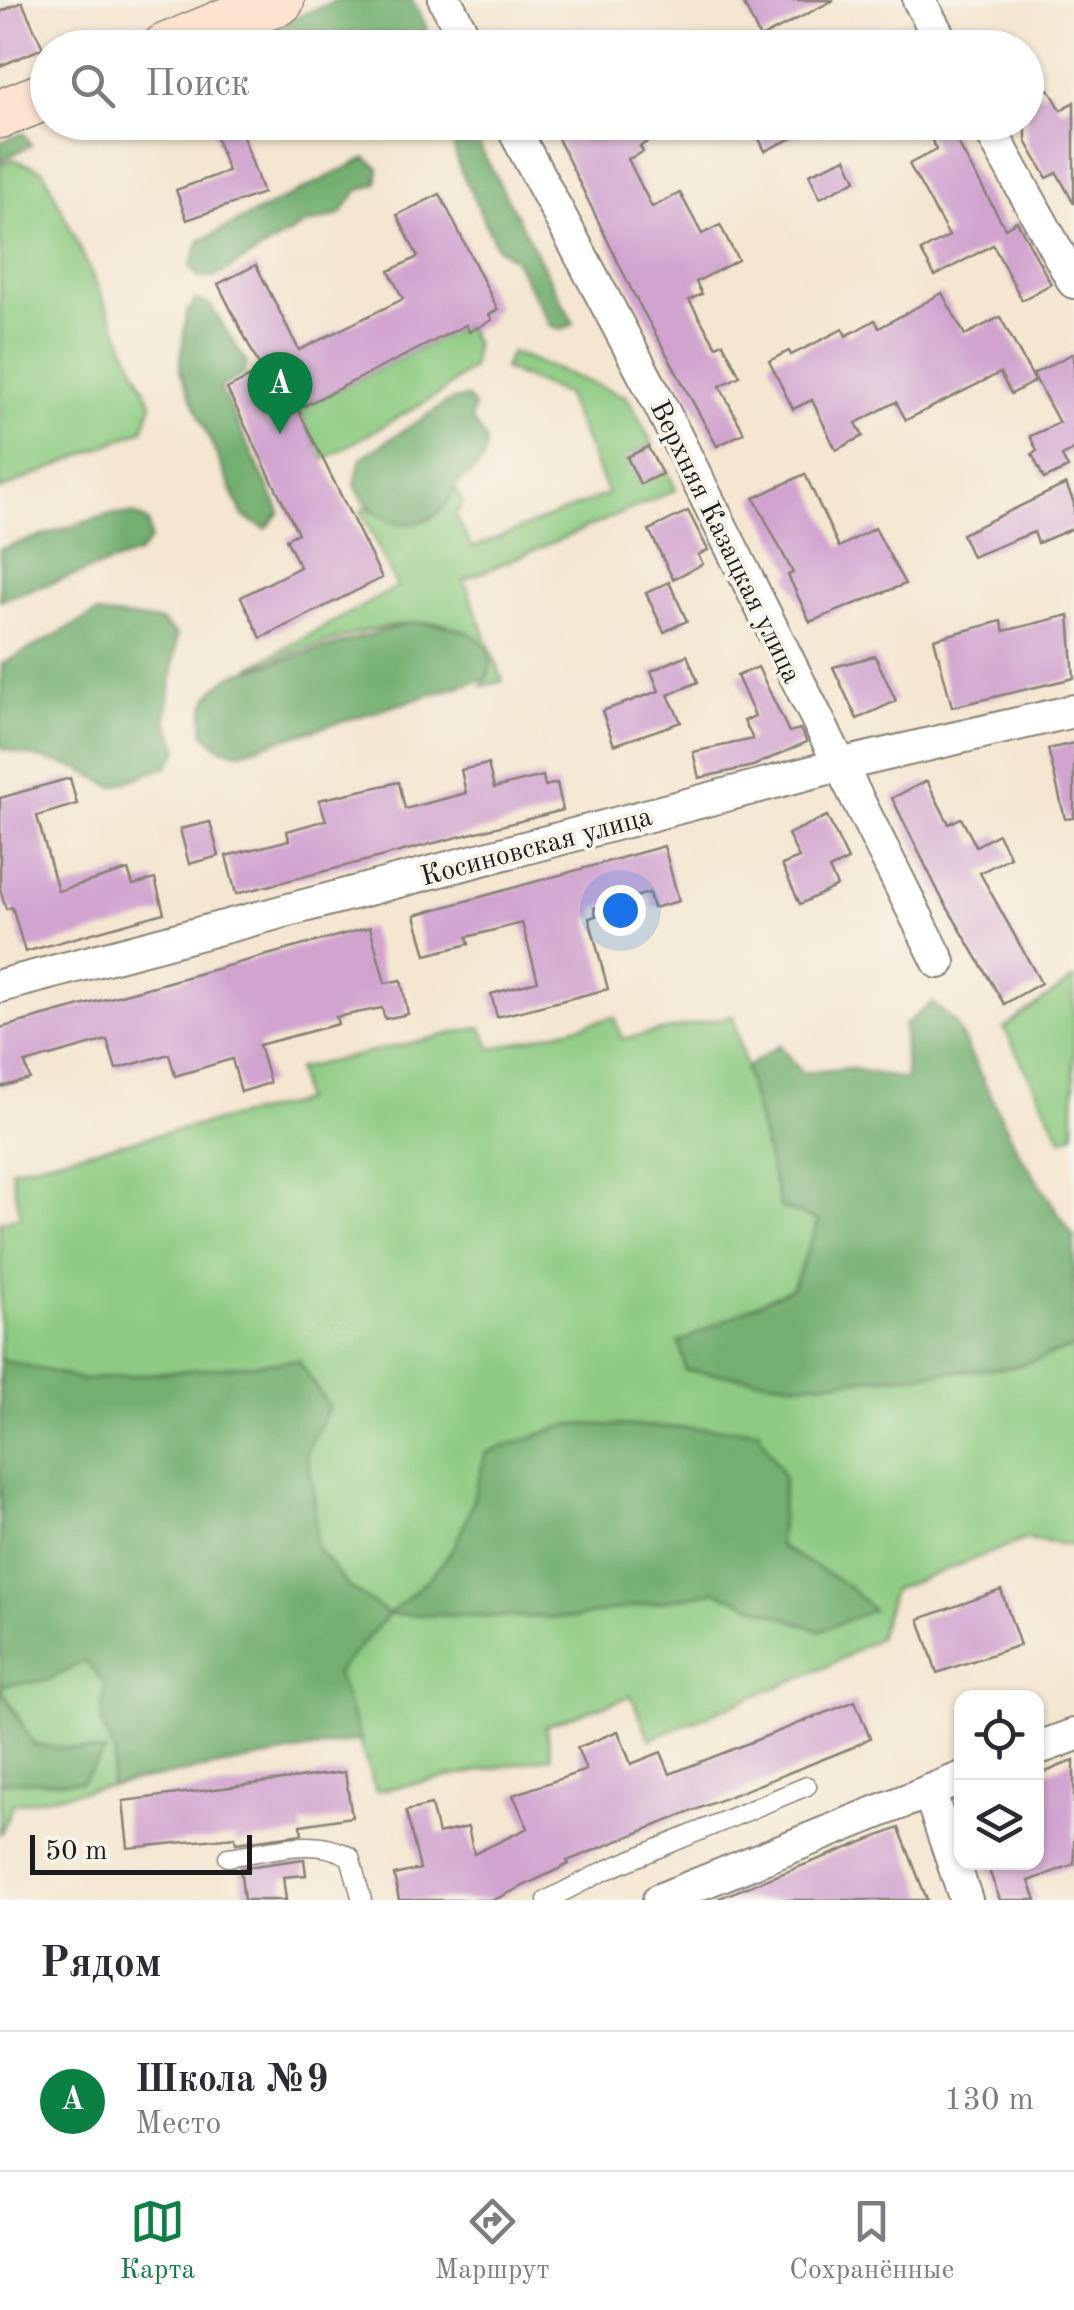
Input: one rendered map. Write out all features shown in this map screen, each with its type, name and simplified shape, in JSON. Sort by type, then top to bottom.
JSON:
[{"type":"street","points":[[208,30],[280,0]]},
{"type":"street","points":[[445,0],[461,30]]},
{"type":"street","points":[[919,0],[935,30]]},
{"type":"street","points":[[0,114],[30,102]]},
{"type":"street","name":"Верхняя Казацкая улица","points":[[520,140],[657,399],[939,962]]},
{"type":"street","points":[[996,140],[1074,282]]},
{"type":"street","name":"Косиновская улица","points":[[0,986],[838,765],[1074,710]]},
{"type":"street","points":[[1044,1747],[1074,1735]]},
{"type":"street","points":[[660,1900],[957,1780]]},
{"type":"street","points":[[929,1791],[966,1900]]},
{"type":"lane","points":[[547,1900],[604,1870],[807,1786]]},
{"type":"lane","points":[[228,1857],[317,1845],[335,1847],[350,1857],[362,1900]]},
{"type":"green space","points":[[338,0],[412,0],[426,29],[426,30],[265,30]]},
{"type":"green space","points":[[24,133],[31,145],[0,161],[0,142]]},
{"type":"green space","points":[[453,140],[476,140],[574,324],[561,330],[551,326],[514,259],[497,248],[458,164]]},
{"type":"green space","points":[[366,158],[379,168],[377,184],[357,191],[340,215],[304,225],[214,278],[199,278],[190,267],[200,241]]},
{"type":"green space","points":[[13,159],[43,170],[152,404],[143,430],[0,490],[0,164]]},
{"type":"green space","points":[[196,300],[210,305],[247,363],[243,375],[220,387],[280,512],[266,529],[243,516],[180,371],[186,315]]},
{"type":"green space","points":[[466,325],[475,345],[472,367],[439,394],[323,460],[298,409]]},
{"type":"green space","points":[[511,352],[627,397],[653,445],[628,457],[640,483],[667,471],[676,490],[464,580],[503,681],[482,686],[490,672],[447,624],[372,630],[249,668],[397,587],[361,511],[367,507],[392,519],[418,521],[440,511],[455,487],[463,504],[455,514],[472,548],[608,494],[565,394],[504,369]]},
{"type":"green space","points":[[467,397],[474,407],[471,419],[486,441],[485,450],[482,462],[456,486],[445,506],[430,518],[405,523],[392,521],[370,507],[355,484],[361,458],[448,402]]},
{"type":"green space","points":[[111,514],[134,514],[148,522],[150,540],[138,554],[0,600],[0,549]]},
{"type":"green space","points":[[95,614],[161,621],[177,636],[166,719],[179,749],[168,766],[113,787],[78,768],[3,749],[0,742],[2,664]]},
{"type":"green space","points":[[410,623],[453,627],[479,639],[490,662],[487,678],[240,752],[221,748],[204,734],[207,700],[230,676]]},
{"type":"green space","points":[[1074,979],[1074,1134],[1062,1139],[1004,1028]]},
{"type":"green space","points":[[932,1003],[954,1021],[1018,1151],[1074,1237],[1074,1347],[1014,1367],[801,1384],[685,1370],[680,1342],[793,1287],[819,1221],[780,1207],[745,1068],[780,1045],[802,1073],[849,1068],[906,1080],[904,1025]]},
{"type":"green space","points":[[733,1016],[780,1207],[819,1220],[793,1287],[680,1342],[1014,1367],[1074,1347],[1074,1546],[1026,1539],[893,1590],[878,1638],[828,1666],[650,1739],[631,1696],[545,1726],[552,1757],[376,1791],[335,1673],[388,1614],[348,1586],[316,1547],[314,1491],[306,1453],[329,1407],[299,1360],[84,1380],[0,1359],[0,1222],[20,1216],[11,1169],[303,1101],[297,1069],[481,1027],[492,1049],[614,1017],[622,1039]],"holes":[[[570,1424],[758,1430],[784,1477],[779,1546],[848,1586],[820,1631],[716,1591],[573,1618],[390,1614],[443,1568],[467,1525],[486,1453]]]},
{"type":"green space","points":[[0,1359],[84,1380],[298,1360],[329,1407],[306,1453],[314,1491],[316,1547],[348,1586],[388,1614],[430,1577],[455,1544],[486,1453],[570,1424],[758,1430],[784,1477],[779,1546],[848,1586],[873,1610],[820,1631],[716,1591],[573,1618],[389,1614],[336,1673],[361,1740],[110,1786],[115,1754],[101,1722],[105,1685],[85,1661],[46,1681],[0,1685]]},
{"type":"green space","points":[[84,1660],[106,1685],[101,1722],[115,1754],[110,1786],[13,1804],[0,1835],[0,1782],[82,1781],[104,1752],[34,1745],[0,1685],[46,1680]]},
{"type":"green space","points":[[0,1688],[34,1745],[105,1752],[82,1781],[0,1782]]},
{"type":"building","points":[[742,0],[834,0],[776,30],[756,30]]},
{"type":"building","points":[[22,2],[35,30],[30,30],[30,53],[0,66],[0,12]]},
{"type":"building","points":[[1049,89],[1061,110],[1074,102],[1074,204],[1057,173],[1047,178],[1026,141],[1044,140],[1044,92]]},
{"type":"building","points":[[217,140],[244,140],[263,193],[187,220],[176,190],[228,171]]},
{"type":"building","points":[[559,140],[651,140],[640,146],[643,152],[628,159],[652,207],[680,193],[702,234],[720,225],[738,260],[696,282],[702,294],[689,300],[716,346],[723,343],[740,376],[720,386],[744,433],[717,446],[632,291]]},
{"type":"building","points":[[760,140],[788,140],[765,151]]},
{"type":"building","points":[[932,140],[956,140],[1005,228],[1017,221],[1051,284],[1022,300],[993,245],[935,276],[921,251],[949,236],[909,164],[936,150]]},
{"type":"building","points":[[846,158],[856,180],[820,198],[809,174]]},
{"type":"building","points":[[440,194],[498,310],[489,314],[492,320],[469,332],[466,325],[298,409],[382,578],[261,638],[241,597],[300,567],[286,539],[298,533],[227,389],[262,371],[218,284],[256,265],[299,350],[403,299],[389,271],[418,257],[397,215]]},
{"type":"building","points":[[942,293],[965,335],[1000,317],[1035,381],[1011,394],[1000,373],[906,420],[896,402],[856,423],[863,436],[836,450],[812,400],[793,409],[769,361],[789,351],[791,355],[843,329],[846,336],[875,320],[879,328]]},
{"type":"building","points":[[1074,353],[1074,450],[1062,456],[1068,468],[1044,479],[1032,454],[1037,451],[1030,436],[1059,423],[1033,374]]},
{"type":"building","points":[[648,447],[662,474],[640,484],[627,457]]},
{"type":"building","points":[[805,474],[839,547],[875,528],[905,584],[810,622],[788,575],[793,573],[754,498]]},
{"type":"building","points":[[1066,484],[1074,503],[1074,528],[1038,543],[1034,532],[972,557],[962,534]]},
{"type":"building","points":[[688,511],[708,550],[698,555],[703,564],[673,579],[649,530]]},
{"type":"building","points":[[669,582],[687,621],[664,632],[646,593]]},
{"type":"building","points":[[1069,615],[1074,678],[952,707],[934,639],[1001,621],[1004,631]]},
{"type":"building","points":[[687,655],[698,682],[668,695],[681,722],[614,745],[602,711],[659,691],[651,671]]},
{"type":"building","points":[[875,656],[896,701],[857,719],[833,667]]},
{"type":"building","points":[[758,667],[789,732],[800,729],[807,742],[753,766],[699,778],[693,752],[753,739],[744,721],[755,716],[737,676]]},
{"type":"building","points":[[1074,743],[1074,818],[1065,819],[1048,749]]},
{"type":"building","points":[[488,764],[494,788],[543,776],[545,786],[557,783],[563,810],[236,894],[226,856],[289,840],[287,831],[326,820],[319,800],[399,782],[405,809],[466,793],[461,770]]},
{"type":"building","points":[[70,778],[77,804],[37,816],[58,891],[128,870],[133,885],[155,879],[164,913],[25,952],[12,907],[6,909],[0,889],[0,798]]},
{"type":"building","points":[[927,781],[949,824],[961,818],[976,846],[998,834],[1010,857],[980,873],[1041,983],[1004,1004],[940,895],[892,798]]},
{"type":"building","points":[[827,816],[848,860],[829,869],[837,886],[800,904],[782,865],[799,858],[788,834]]},
{"type":"building","points":[[210,822],[219,856],[189,864],[180,829]]},
{"type":"building","points":[[664,846],[679,901],[653,908],[649,893],[594,908],[596,916],[589,918],[608,989],[497,1017],[491,994],[538,981],[522,923],[467,937],[469,944],[426,955],[415,915]]},
{"type":"building","points":[[370,927],[385,983],[401,980],[408,1014],[385,1019],[382,1008],[336,1017],[338,1024],[259,1045],[270,1083],[241,1092],[232,1059],[175,1076],[169,1054],[116,1069],[107,1040],[25,1063],[30,1079],[0,1087],[0,1028]]},
{"type":"building","points":[[1001,1590],[1020,1645],[937,1673],[919,1619]]},
{"type":"building","points":[[855,1701],[870,1738],[851,1748],[567,1861],[569,1864],[494,1900],[399,1900],[394,1875],[420,1869],[406,1811],[431,1805],[438,1834],[468,1827],[474,1854],[528,1828],[513,1795],[586,1770],[577,1748],[618,1731],[631,1764],[661,1752],[670,1774]]},
{"type":"building","points":[[1074,1760],[1074,1864],[1029,1881],[1036,1900],[1000,1900],[989,1870],[1044,1870],[1044,1773]]},
{"type":"building","points":[[345,1772],[352,1817],[301,1825],[302,1834],[236,1843],[235,1837],[128,1848],[123,1801]]},
{"type":"building","points":[[899,1828],[927,1900],[719,1900],[719,1898]]},
{"type":"building","points":[[304,1859],[306,1875],[283,1877],[286,1900],[244,1900],[240,1868]]},
{"type":"place","name":"Школа №9","points":[[280,434]]}]
